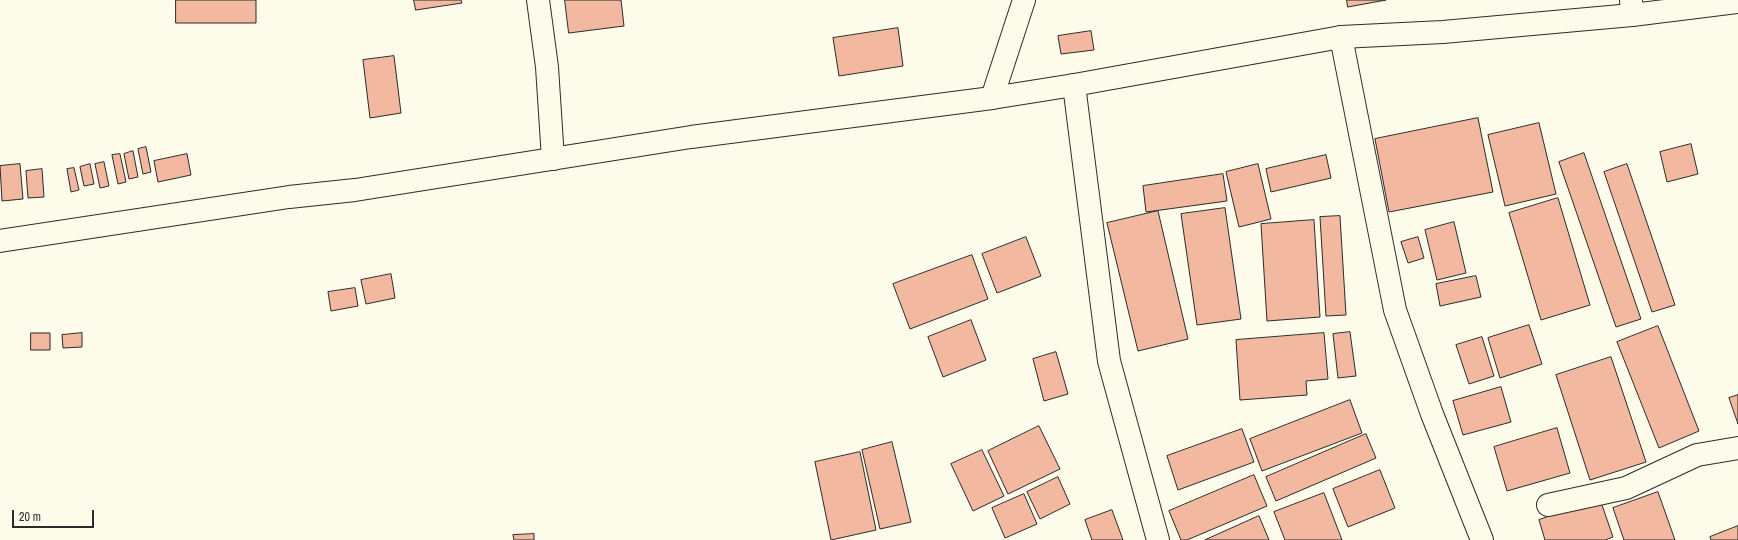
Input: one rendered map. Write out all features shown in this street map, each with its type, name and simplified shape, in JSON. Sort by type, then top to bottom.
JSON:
[{"type":"main road","points":[[538,0],[547,67],[553,159]]},
{"type":"main road","points":[[992,98],[1024,0]]},
{"type":"main road","points":[[0,241],[289,197],[355,190],[691,137],[992,98],[1074,85],[1341,37],[1451,31],[1631,8],[1738,2]]},
{"type":"main road","points":[[1341,37],[1394,310],[1432,414],[1482,540]]},
{"type":"main road","points":[[1074,85],[1109,360],[1158,540]]},
{"type":"main road","points":[[1548,505],[1626,488],[1697,455],[1738,448]]},
{"type":"building","points":[[176,0],[256,0],[256,23],[176,23]]},
{"type":"building","points":[[414,0],[461,0],[462,3],[416,10]]},
{"type":"building","points":[[565,0],[621,0],[624,26],[569,33]]},
{"type":"building","points":[[1347,0],[1386,0],[1348,7]]},
{"type":"building","points":[[898,28],[903,66],[839,76],[833,38]]},
{"type":"building","points":[[1091,31],[1094,50],[1061,54],[1058,36]]},
{"type":"building","points":[[394,56],[401,113],[370,118],[363,60]]},
{"type":"building","points":[[1478,118],[1493,192],[1389,212],[1375,139]]},
{"type":"building","points":[[1539,123],[1556,194],[1505,206],[1488,135]]},
{"type":"building","points":[[1691,144],[1698,174],[1667,182],[1660,152]]},
{"type":"building","points":[[146,147],[151,172],[143,174],[138,149]]},
{"type":"building","points":[[133,151],[138,177],[129,179],[124,154]]},
{"type":"building","points":[[1584,153],[1641,319],[1616,327],[1559,162]]},
{"type":"building","points":[[120,154],[126,182],[118,184],[112,155]]},
{"type":"building","points":[[187,154],[191,175],[158,182],[154,161]]},
{"type":"building","points":[[1326,155],[1331,178],[1271,192],[1266,169]]},
{"type":"building","points":[[104,162],[109,186],[100,188],[95,164]]},
{"type":"building","points":[[20,164],[23,199],[2,201],[0,166]]},
{"type":"building","points":[[90,164],[94,184],[84,186],[80,167]]},
{"type":"building","points":[[1258,164],[1271,219],[1239,227],[1226,172]]},
{"type":"building","points":[[1627,164],[1675,305],[1652,312],[1604,172]]},
{"type":"building","points":[[74,168],[79,190],[71,192],[67,169]]},
{"type":"building","points":[[42,169],[44,197],[28,198],[26,171]]},
{"type":"building","points":[[1223,174],[1227,201],[1146,212],[1143,186]]},
{"type":"building","points":[[1558,198],[1590,305],[1541,320],[1509,213]]},
{"type":"building","points":[[1225,208],[1241,319],[1197,325],[1181,214]]},
{"type":"building","points":[[1158,211],[1188,339],[1138,351],[1107,223]]},
{"type":"building","points":[[1340,216],[1346,315],[1326,316],[1320,217]]},
{"type":"building","points":[[1314,220],[1320,317],[1267,321],[1261,224]]},
{"type":"building","points":[[1454,222],[1466,273],[1437,280],[1425,230]]},
{"type":"building","points":[[1026,237],[1041,276],[997,293],[982,254]]},
{"type":"building","points":[[1418,237],[1424,258],[1408,263],[1401,242]]},
{"type":"building","points":[[972,255],[988,299],[910,329],[893,284]]},
{"type":"building","points":[[391,274],[395,298],[366,304],[361,280]]},
{"type":"building","points":[[1476,276],[1481,297],[1440,306],[1436,284]]},
{"type":"building","points":[[355,288],[358,306],[331,311],[328,292]]},
{"type":"building","points":[[971,320],[986,360],[943,377],[928,337]]},
{"type":"building","points":[[1529,325],[1542,364],[1500,378],[1488,338]]},
{"type":"building","points":[[1658,326],[1699,431],[1659,448],[1617,342]]},
{"type":"building","points":[[1350,332],[1356,376],[1338,378],[1333,334]]},
{"type":"building","points":[[31,333],[50,333],[50,350],[31,350]]},
{"type":"building","points":[[82,333],[82,347],[63,348],[62,335]]},
{"type":"building","points":[[1324,333],[1328,379],[1306,381],[1307,395],[1240,400],[1236,340]]},
{"type":"building","points":[[1482,337],[1494,376],[1469,384],[1456,345]]},
{"type":"building","points":[[1056,352],[1068,394],[1044,401],[1033,359]]},
{"type":"building","points":[[1611,357],[1646,462],[1590,480],[1556,375]]},
{"type":"building","points":[[1501,387],[1511,422],[1463,435],[1453,401]]},
{"type":"building","points":[[1738,395],[1738,424],[1729,398]]},
{"type":"building","points":[[1350,400],[1362,433],[1262,471],[1250,439]]},
{"type":"building","points":[[1039,426],[1060,469],[1008,494],[988,451]]},
{"type":"building","points":[[1557,428],[1570,473],[1507,491],[1494,447]]},
{"type":"building","points":[[1242,429],[1254,462],[1178,490],[1167,456]]},
{"type":"building","points":[[1366,434],[1376,458],[1276,501],[1266,477]]},
{"type":"building","points":[[892,442],[911,522],[880,529],[862,450]]},
{"type":"building","points":[[982,450],[1004,496],[973,511],[951,464]]},
{"type":"building","points":[[860,452],[876,530],[831,540],[815,462]]},
{"type":"building","points":[[1380,470],[1395,508],[1348,527],[1333,489]]},
{"type":"building","points":[[1254,475],[1267,506],[1187,540],[1181,540],[1169,511]]},
{"type":"building","points":[[1058,477],[1070,504],[1040,519],[1027,492]]},
{"type":"building","points":[[1658,492],[1675,540],[1624,540],[1613,508]]},
{"type":"building","points":[[1324,493],[1342,540],[1285,540],[1274,512]]},
{"type":"building","points":[[1024,494],[1037,524],[1005,538],[992,508]]},
{"type":"building","points":[[1600,499],[1613,537],[1605,540],[1545,540],[1539,520]]},
{"type":"building","points":[[1112,510],[1123,540],[1092,540],[1085,520]]},
{"type":"building","points":[[1259,516],[1269,540],[1205,540]]},
{"type":"building","points":[[1738,526],[1738,540],[1711,540],[1710,537]]},
{"type":"building","points":[[534,534],[534,540],[514,540],[513,535]]}]
